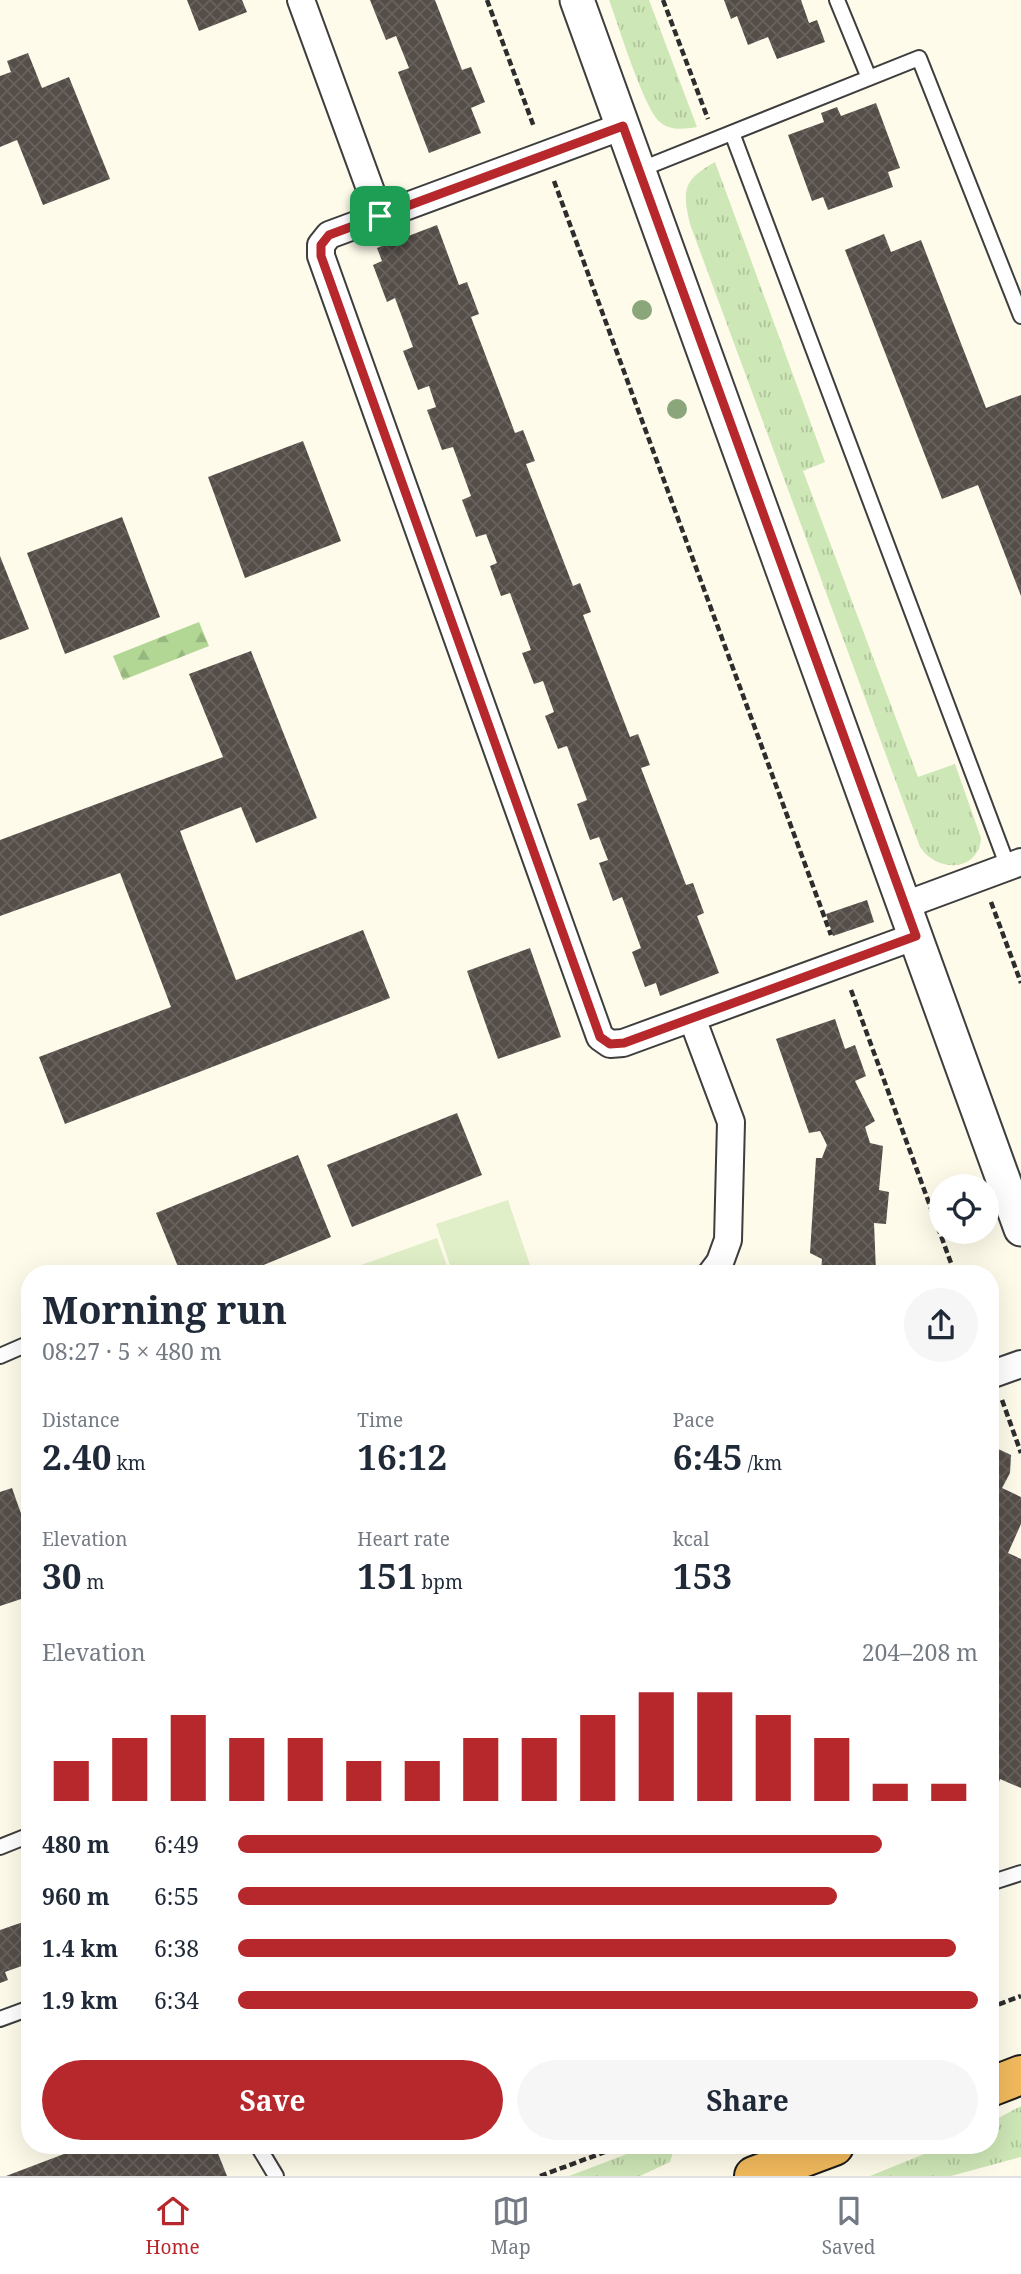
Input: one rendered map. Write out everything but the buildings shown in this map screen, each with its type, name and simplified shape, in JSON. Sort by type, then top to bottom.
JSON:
[{"type":"highway","points":[[999,2084],[1021,2075]]},
{"type":"highway","points":[[754,2176],[813,2154]]},
{"type":"street","points":[[301,0],[380,216]]},
{"type":"street","points":[[577,0],[1021,1229]]},
{"type":"street","points":[[623,126],[329,235],[321,245],[321,256],[600,1037],[610,1044],[624,1043],[916,936]]},
{"type":"street","points":[[905,905],[1015,865]]},
{"type":"street","points":[[692,1018],[731,1122],[728,1240],[718,1265]]},
{"type":"street","points":[[999,1371],[1021,1364]]},
{"type":"lane","points":[[837,0],[869,78]]},
{"type":"lane","points":[[639,170],[919,58],[1021,316]]},
{"type":"lane","points":[[732,133],[1015,865]]},
{"type":"lane","points":[[0,1356],[21,1347]]},
{"type":"lane","points":[[0,1847],[21,1839]]},
{"type":"lane","points":[[999,1880],[1021,1873]]},
{"type":"lane","points":[[0,2019],[21,2011]]},
{"type":"lane","points":[[263,2154],[276,2176]]},
{"type":"path","points":[[487,0],[952,1265]]},
{"type":"path","points":[[663,0],[716,139]]},
{"type":"path","points":[[981,877],[1021,983]]},
{"type":"path","points":[[999,1395],[1021,1453]]},
{"type":"path","points":[[999,2004],[1021,1996]]},
{"type":"path","points":[[540,2176],[599,2154]]},
{"type":"green space","points":[[609,0],[649,0],[697,127],[668,127],[654,114],[639,84]]},
{"type":"green space","points":[[715,162],[825,462],[803,471],[918,777],[955,764],[981,838],[979,849],[966,862],[947,865],[937,862],[920,847],[690,224],[686,202],[688,187],[696,174]]},
{"type":"green space","points":[[199,622],[209,646],[123,680],[113,656]]},
{"type":"green space","points":[[508,1200],[530,1265],[450,1265],[436,1224]]},
{"type":"green space","points":[[437,1238],[447,1265],[361,1265]]},
{"type":"green space","points":[[1021,2106],[1021,2157],[951,2176],[870,2176],[924,2154],[999,2154],[999,2118]]},
{"type":"green space","points":[[627,2154],[672,2154],[670,2162],[640,2176],[569,2176]]},
{"type":"route","points":[[623,126],[916,936],[624,1043],[610,1044],[600,1037],[321,256],[321,245],[329,235],[380,216],[623,126]]}]
